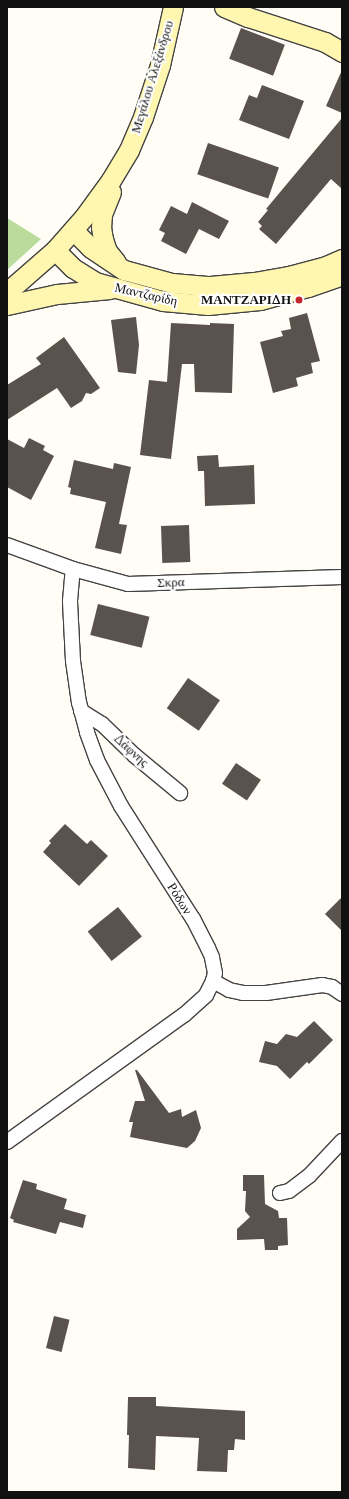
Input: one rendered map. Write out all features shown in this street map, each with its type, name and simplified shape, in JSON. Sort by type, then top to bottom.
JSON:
[{"type":"street","name":"Μεγάλου Αλεξάνδρου","points":[[7,292],[55,250],[73,230],[98,199],[129,150],[151,92],[166,40],[173,7]]},
{"type":"street","points":[[224,7],[248,17],[325,42],[342,52]]},
{"type":"street","points":[[124,270],[107,251],[103,239],[102,214],[129,150]]},
{"type":"street","name":"Μαντζαρίδη","points":[[73,230],[91,248],[124,270],[172,283],[216,285],[254,282],[289,276],[326,266],[342,259]]},
{"type":"street","name":"Μαντζαρίδη","points":[[55,250],[84,276],[95,282],[163,301],[208,305],[260,300],[308,287],[342,275]]},
{"type":"street","points":[[7,305],[57,294],[115,288]]},
{"type":"street","name":"Σκρα","points":[[7,545],[73,570],[110,580],[136,584],[342,578]]},
{"type":"street","name":"Ρόδων","points":[[7,1142],[184,1015],[204,998],[213,981],[214,965],[208,948],[193,920],[121,806],[97,760],[81,710],[75,684],[70,601],[73,570]]},
{"type":"street","name":"Δάφνης","points":[[81,710],[102,724],[134,755],[180,793]]},
{"type":"street","points":[[213,981],[229,990],[244,994],[266,993],[322,985],[332,987],[342,994]]},
{"type":"street","points":[[280,1193],[289,1191],[309,1176],[342,1141]]},
{"type":"green space","points":[[7,218],[41,239],[7,270]]},
{"type":"building","points":[[241,28],[285,45],[273,76],[229,59]]},
{"type":"building","points":[[342,70],[342,113],[326,106]]},
{"type":"building","points":[[262,85],[304,101],[289,139],[239,120],[249,95],[257,98]]},
{"type":"building","points":[[342,118],[342,189],[331,179],[276,244],[259,229],[262,226],[258,222],[268,210],[266,209]]},
{"type":"building","points":[[208,143],[279,167],[268,199],[197,174]]},
{"type":"building","points":[[192,202],[229,221],[219,239],[199,229],[186,254],[161,241],[165,233],[159,230],[171,206],[187,214]]},
{"type":"building","points":[[307,313],[320,361],[311,363],[313,373],[296,378],[298,386],[273,393],[260,342],[283,336],[281,331],[291,329],[289,318]]},
{"type":"building","points":[[136,317],[139,345],[136,374],[118,372],[111,320]]},
{"type":"building","points":[[171,323],[210,325],[210,323],[234,324],[232,393],[195,392],[194,364],[182,364],[171,459],[140,455],[149,380],[167,382]]},
{"type":"building","points":[[64,337],[100,388],[91,394],[86,393],[82,401],[71,408],[57,388],[7,420],[7,385],[41,364],[36,358]]},
{"type":"building","points":[[29,438],[45,446],[43,450],[54,456],[31,500],[7,487],[7,439],[24,448]]},
{"type":"building","points":[[218,455],[219,467],[254,465],[255,504],[205,506],[204,471],[198,471],[197,456]]},
{"type":"building","points":[[74,460],[113,469],[114,463],[131,467],[119,524],[127,525],[121,554],[95,548],[106,502],[70,494],[71,488],[68,487]]},
{"type":"building","points":[[189,525],[190,562],[162,563],[161,526]]},
{"type":"building","points":[[98,604],[149,617],[142,648],[90,635]]},
{"type":"building","points":[[188,678],[220,700],[199,731],[167,708]]},
{"type":"building","points":[[236,763],[261,780],[247,801],[222,784]]},
{"type":"building","points":[[65,824],[87,844],[91,840],[108,856],[79,886],[43,852],[51,843],[49,841]]},
{"type":"building","points":[[342,897],[342,931],[325,914]]},
{"type":"building","points":[[118,907],[142,937],[112,961],[88,932]]},
{"type":"building","points":[[314,1021],[333,1040],[309,1064],[307,1062],[290,1079],[277,1066],[259,1062],[265,1041],[277,1044],[286,1034],[297,1037]]},
{"type":"building","points":[[135,1070],[137,1070],[169,1113],[181,1109],[182,1117],[196,1110],[201,1128],[195,1141],[187,1148],[130,1137],[133,1122],[129,1122],[135,1101],[145,1101]]},
{"type":"building","points":[[243,1175],[264,1175],[265,1204],[278,1211],[279,1218],[287,1218],[288,1245],[278,1246],[278,1250],[265,1250],[264,1239],[237,1240],[237,1229],[250,1217],[245,1211],[246,1191],[243,1191]]},
{"type":"building","points":[[23,1180],[37,1184],[36,1189],[67,1199],[64,1209],[86,1215],[83,1228],[60,1222],[56,1234],[13,1222],[14,1220],[10,1218]]},
{"type":"building","points":[[54,1316],[70,1320],[62,1352],[46,1348]]},
{"type":"building","points":[[128,1397],[156,1397],[156,1406],[245,1411],[245,1440],[235,1439],[234,1450],[228,1450],[227,1472],[197,1471],[199,1438],[156,1436],[155,1470],[128,1468]]},
{"type":"place","name":"ΜΑΝΤΖΑΡΙΔΗ","points":[[299,300]]}]
